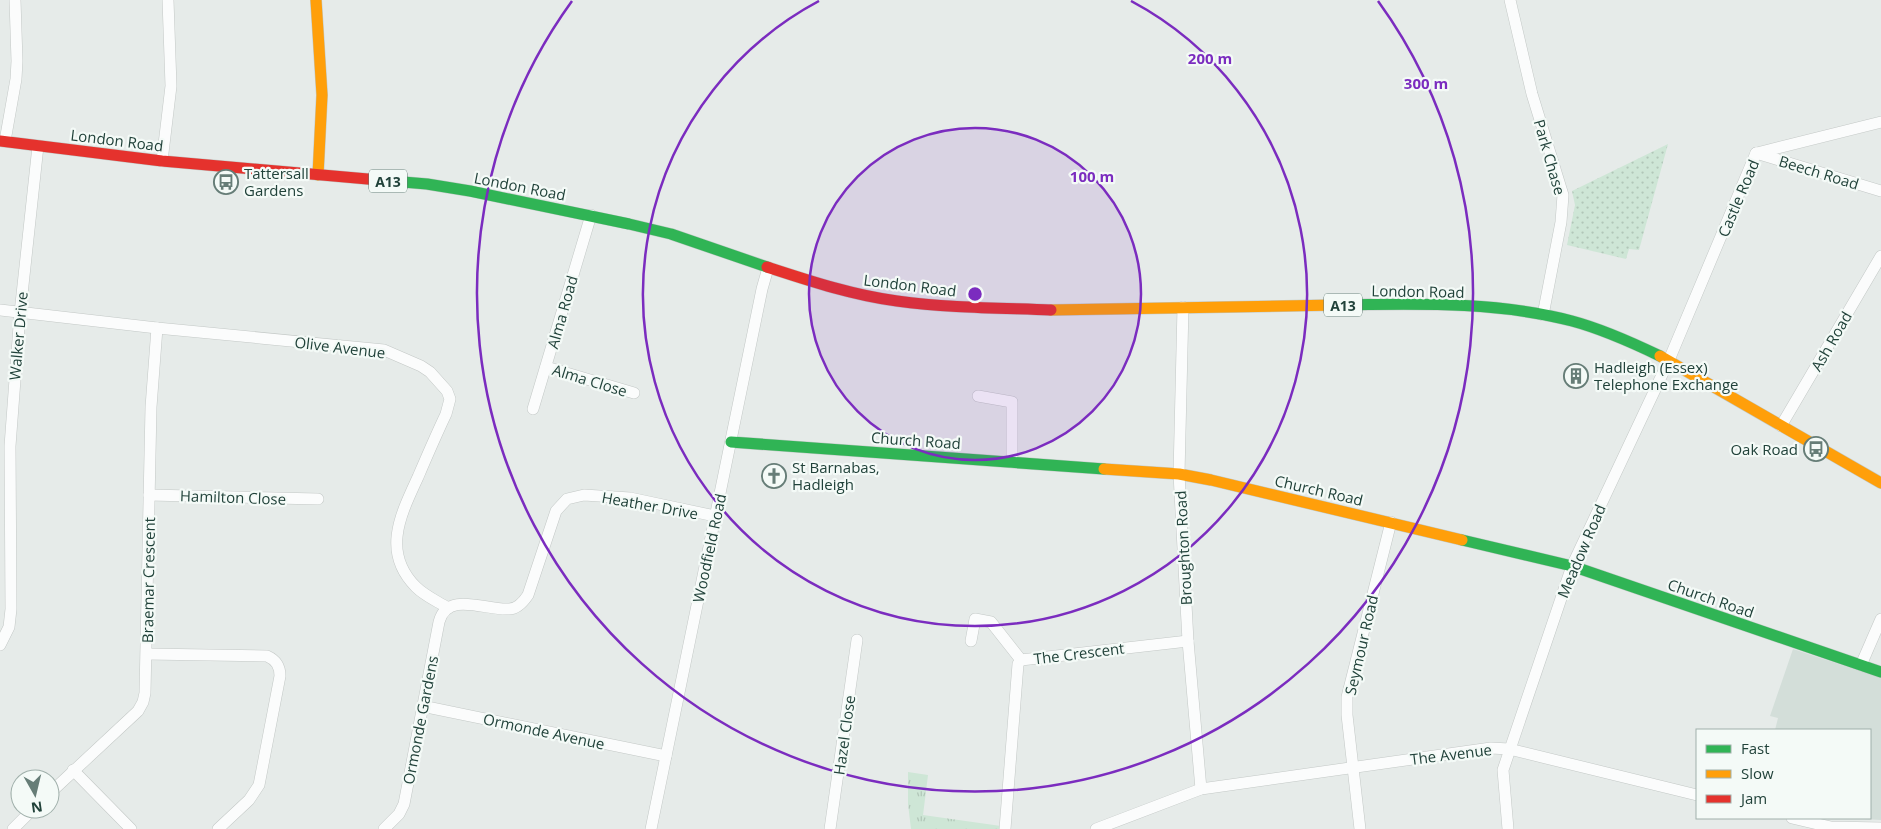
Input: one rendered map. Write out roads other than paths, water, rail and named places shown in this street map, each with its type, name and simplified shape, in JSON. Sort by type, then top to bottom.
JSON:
[{"type":"main road","points":[[316,0],[322,95],[318,175]]},
{"type":"main road","name":"London Road","points":[[2,141],[162,161],[428,184],[470,191],[591,215],[671,234],[827,287],[896,301],[952,307],[1053,310],[1446,304],[1512,309],[1580,323],[1622,338],[1669,360],[1881,483]]},
{"type":"main road","name":"Church Road","points":[[730,442],[1179,474],[1211,480],[1572,566],[1881,672]]},
{"type":"street","points":[[2,141],[16,80],[15,0]]},
{"type":"street","points":[[162,161],[171,86],[168,0]]},
{"type":"street","name":"Park Chase","points":[[1510,0],[1532,94],[1563,195],[1561,222],[1543,315]]},
{"type":"street","name":"Castle Road","points":[[1669,360],[1756,153],[1881,122]]},
{"type":"street","name":"Walker Drive","points":[[0,645],[9,627],[11,610],[5,446],[38,146]]},
{"type":"street","name":"Beech Road","points":[[1756,153],[1881,191]]},
{"type":"street","name":"Alma Road","points":[[533,409],[591,215]]},
{"type":"street","name":"Ash Road","points":[[1781,426],[1881,256]]},
{"type":"street","name":"Woodfield Road","points":[[651,829],[730,442],[768,268]]},
{"type":"street","name":"Broughton Road","points":[[1183,307],[1179,474],[1188,641],[1201,789]]},
{"type":"street","name":"Olive Avenue","points":[[0,310],[157,328],[384,350],[421,366],[430,372],[447,391],[450,399],[449,406],[400,516],[396,545],[404,571],[415,586],[448,608]]},
{"type":"street","name":"Braemar Crescent","points":[[60,783],[138,710],[143,702],[145,693],[151,407],[157,328]]},
{"type":"street","name":"Meadow Road","points":[[1508,829],[1503,770],[1509,749],[1572,566],[1669,360]]},
{"type":"street","name":"Alma Close","points":[[546,367],[634,393]]},
{"type":"street","points":[[978,396],[1012,402],[1012,462]]},
{"type":"street","name":"Hamilton Close","points":[[149,494],[318,499]]},
{"type":"street","name":"Heather Drive","points":[[448,608],[455,604],[465,604],[510,610],[522,603],[528,595],[556,511],[562,502],[572,497],[584,495],[630,498],[715,516]]},
{"type":"street","name":"Seymour Road","points":[[1360,829],[1347,715],[1348,697],[1391,522]]},
{"type":"street","name":"Ormonde Gardens","points":[[384,829],[399,814],[404,804],[440,617],[448,608]]},
{"type":"street","points":[[971,642],[975,619],[991,622],[1021,660]]},
{"type":"street","points":[[1861,665],[1881,619]]},
{"type":"street","name":"Hazel Close","points":[[830,829],[857,640]]},
{"type":"street","name":"The Crescent","points":[[1006,829],[1018,664],[1021,660],[1188,641]]},
{"type":"street","points":[[147,654],[267,656],[279,668],[280,676],[259,785],[250,800],[218,829]]},
{"type":"street","name":"Ormonde Avenue","points":[[422,706],[666,756]]},
{"type":"street","name":"The Avenue","points":[[1201,789],[1491,748],[1509,749],[1696,795]]},
{"type":"street","points":[[73,770],[131,829]]},
{"type":"street","points":[[1096,829],[1201,789]]},
{"type":"street","points":[[13,829],[23,819]]},
{"type":"street","points":[[1796,819],[1830,827],[1881,828]]},
{"type":"place","name":"Tattersall Gardens","points":[[226,182]]},
{"type":"place","name":"Hadleigh (Essex) Telephone Exchange","points":[[1576,376]]},
{"type":"place","name":"Oak Road","points":[[1816,449]]},
{"type":"place","name":"St Barnabas, Hadleigh","points":[[774,476]]}]
